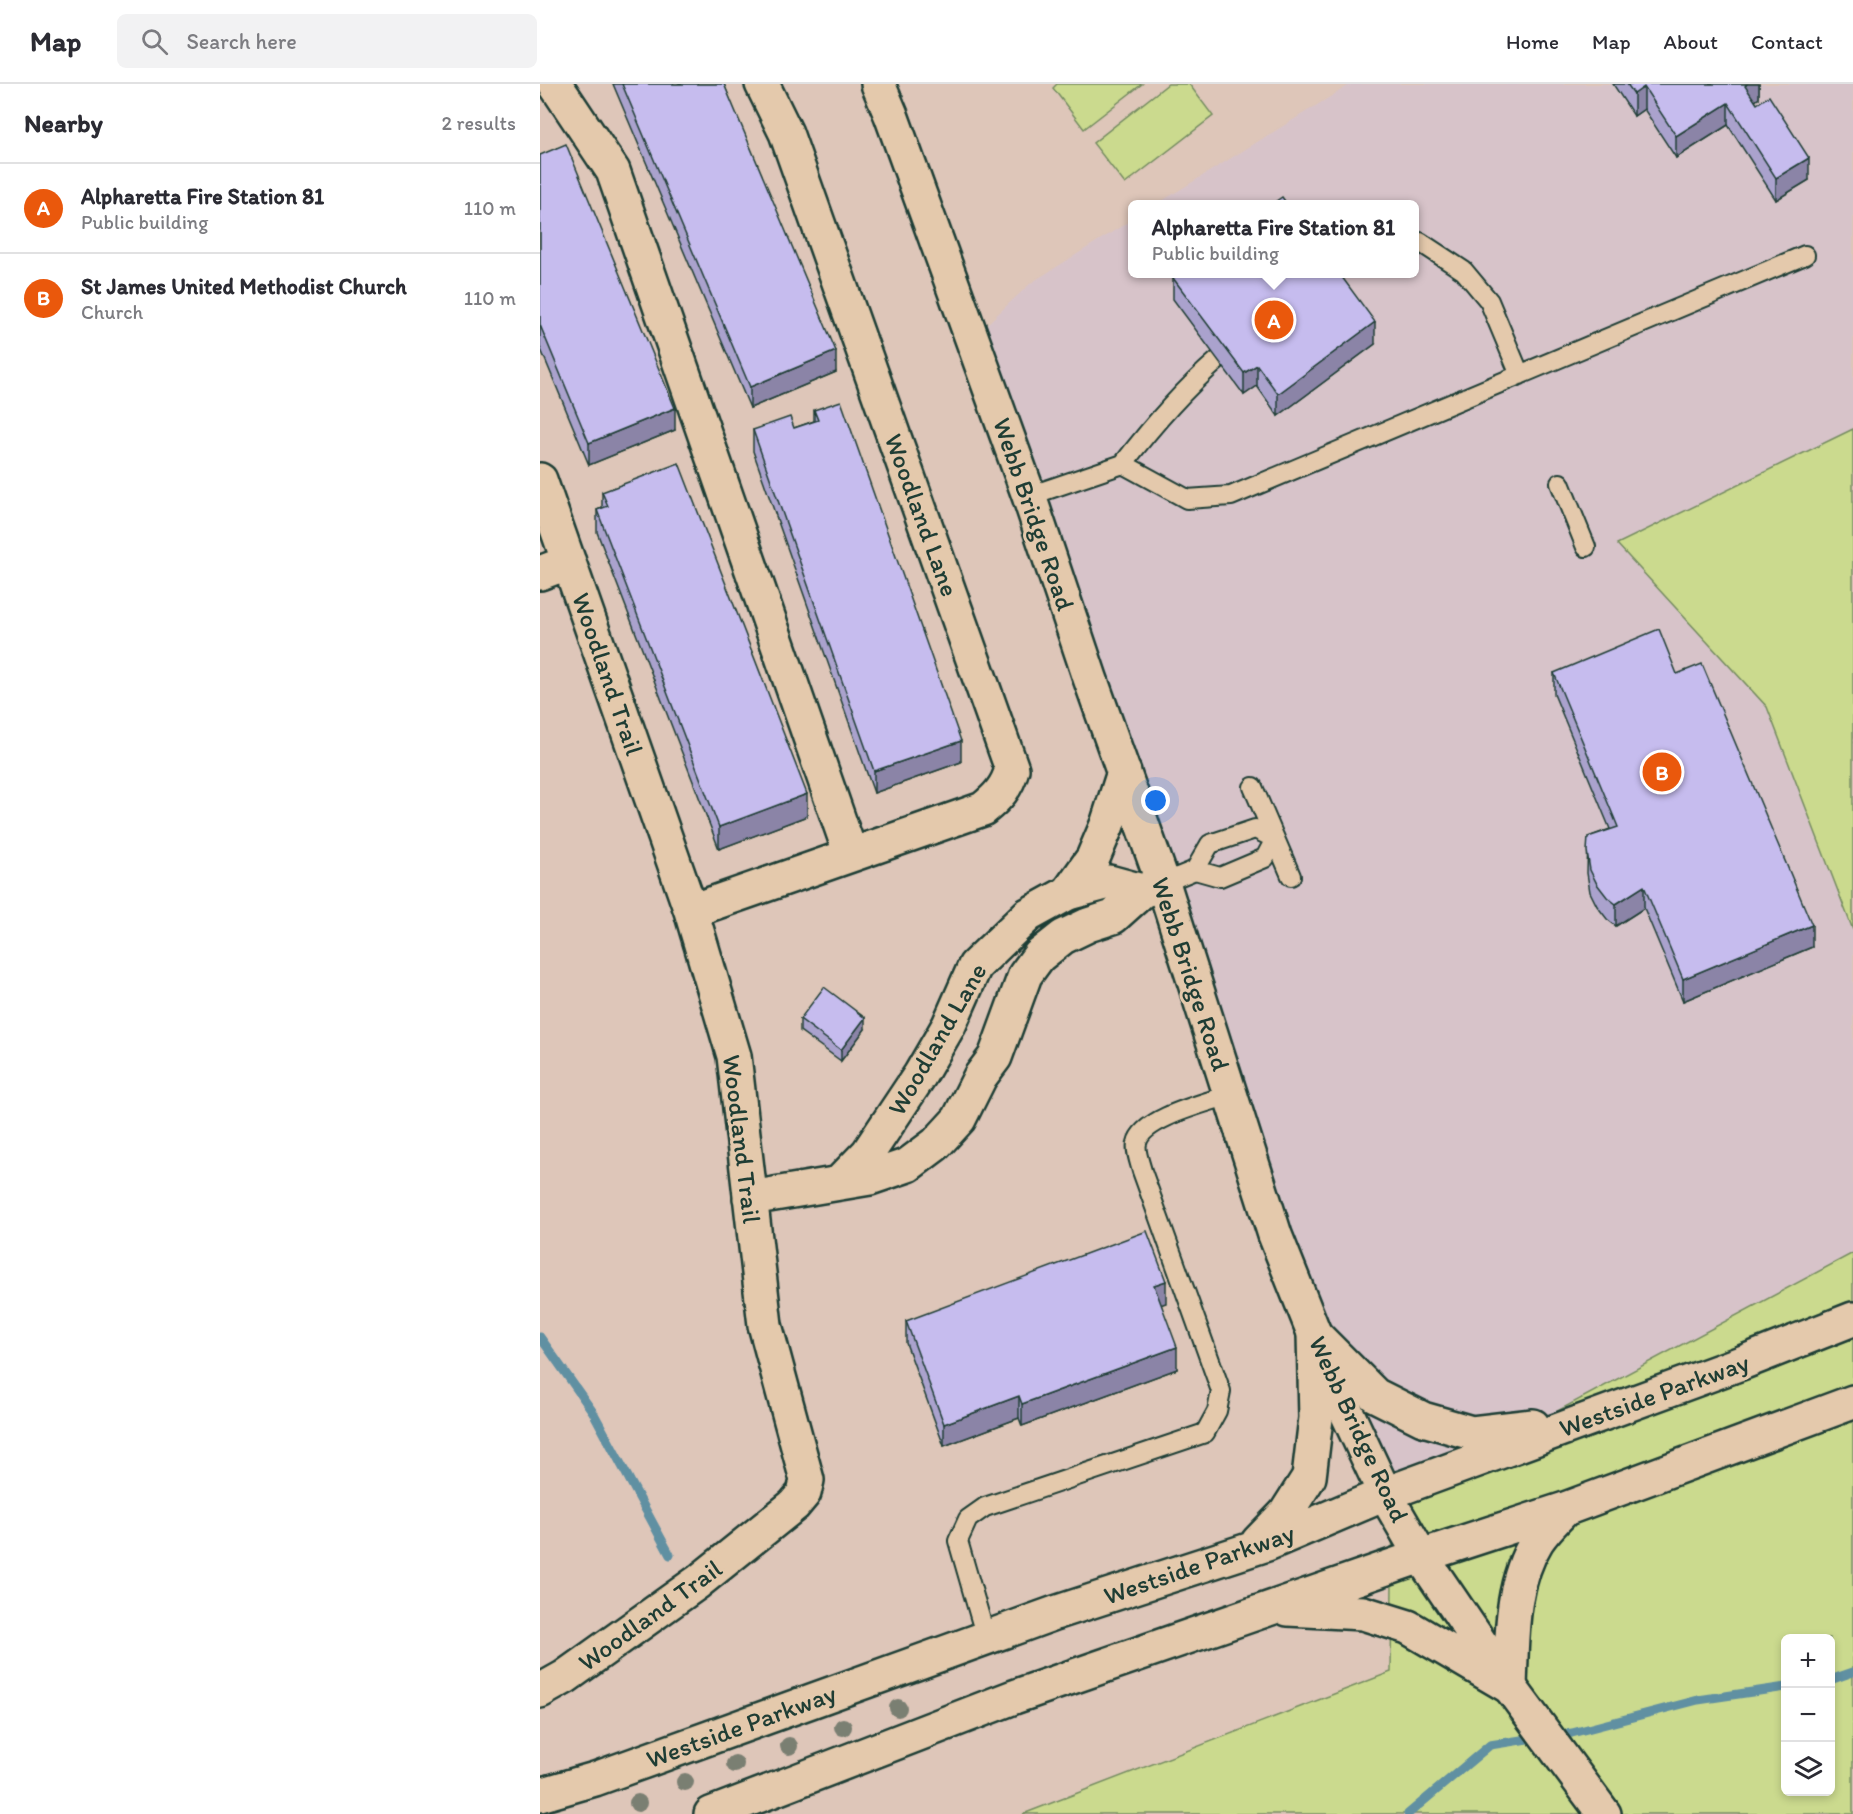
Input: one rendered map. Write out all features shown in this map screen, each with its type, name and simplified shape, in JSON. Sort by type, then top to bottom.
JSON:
[{"type":"street","points":[[555,84],[613,171],[852,855]]},
{"type":"street","name":"Woodland Lane","points":[[691,911],[983,809],[1001,793],[1012,769],[786,133],[762,84]]},
{"type":"street","name":"Webb Bridge Road","points":[[878,84],[1029,496],[1124,772],[1153,887],[1229,1095],[1275,1235],[1340,1398],[1385,1494],[1421,1556],[1510,1688],[1604,1814]]},
{"type":"street","name":"Woodland Trail","points":[[540,480],[554,568],[691,911],[734,1056],[765,1325],[807,1480],[804,1493],[794,1505],[698,1582],[565,1677],[540,1691]]},
{"type":"street","points":[[1068,893],[1093,858],[1107,825],[1124,772]]},
{"type":"street","name":"Woodland Lane","points":[[839,1183],[868,1153],[933,1052],[949,1025],[975,966],[1028,915],[1068,893],[1109,882],[1153,887]]},
{"type":"street","points":[[750,1198],[870,1178],[908,1165],[936,1144],[959,1119],[980,1077],[995,1057],[1024,975],[1039,956],[1071,933],[1113,917],[1153,887]]},
{"type":"street","points":[[933,1052],[980,1077]]},
{"type":"street","name":"Westside Parkway","points":[[540,1795],[595,1779],[1066,1609],[1251,1549],[1385,1494],[1744,1362],[1853,1319]]},
{"type":"street","points":[[1314,1334],[1375,1395],[1423,1419],[1472,1432],[1583,1421]]},
{"type":"street","points":[[1251,1549],[1287,1513],[1309,1477],[1316,1418],[1314,1334]]},
{"type":"street","points":[[711,1814],[1014,1697],[1421,1556],[1565,1509],[1853,1402]]},
{"type":"street","points":[[1272,1608],[1364,1612],[1408,1627],[1510,1688],[1514,1611],[1526,1561],[1538,1539],[1565,1509]]},
{"type":"lane","points":[[1419,242],[1464,271],[1489,301],[1520,375]]},
{"type":"lane","points":[[1123,464],[1187,499],[1231,496],[1805,255]]},
{"type":"lane","points":[[1029,496],[1123,464],[1162,414],[1218,360]]},
{"type":"lane","points":[[1560,483],[1586,547]]},
{"type":"lane","points":[[1253,787],[1291,876]]},
{"type":"lane","points":[[1195,870],[1209,844],[1255,829],[1275,839]]},
{"type":"lane","points":[[1153,887],[1195,870],[1220,877],[1265,858],[1275,839]]},
{"type":"lane","points":[[986,1638],[958,1540],[968,1519],[985,1507],[1205,1433],[1217,1411],[1221,1391],[1142,1171],[1136,1144],[1143,1130],[1155,1121],[1229,1095]]},
{"type":"shaded area","points":[[1351,84],[1853,84],[1853,429],[1617,544],[1767,707],[1853,930],[1853,1253],[1393,1499],[1304,1271],[970,340],[1031,283],[1128,222],[1128,278],[1419,278],[1419,200],[1163,200]]},
{"type":"green space","points":[[1057,84],[1142,84],[1084,129],[1053,88]]},
{"type":"green space","points":[[1168,84],[1189,84],[1213,116],[1125,184],[1093,143]]},
{"type":"green space","points":[[1853,429],[1853,930],[1767,707],[1617,544]]},
{"type":"green space","points":[[1853,1253],[1853,1814],[1023,1814],[1391,1672],[1393,1499]]},
{"type":"building","points":[[622,84],[724,84],[836,351],[750,387]]},
{"type":"building","points":[[1627,84],[1747,84],[1745,86],[1757,104],[1769,96],[1809,158],[1776,178],[1728,103],[1676,136],[1644,87],[1634,94]]},
{"type":"building","points":[[566,144],[675,408],[589,443],[540,325],[540,155]]},
{"type":"building","points":[[1173,278],[1343,278],[1375,322],[1278,394],[1257,365],[1244,373]]},
{"type":"building","points":[[841,401],[961,741],[874,771],[753,430],[790,417],[794,428],[818,420],[814,410]]},
{"type":"building","points":[[679,463],[807,794],[719,827],[597,510],[608,506],[602,492]]},
{"type":"building","points":[[1659,629],[1677,674],[1702,664],[1812,925],[1683,979],[1644,886],[1616,904],[1597,884],[1590,870],[1587,851],[1588,837],[1618,827],[1554,673]]},
{"type":"building","points":[[824,987],[865,1018],[841,1050],[800,1019]]},
{"type":"building","points":[[1147,1231],[1166,1281],[1154,1285],[1177,1347],[1022,1404],[1019,1396],[944,1424],[906,1321]]},
{"type":"waterway","points":[[540,1337],[593,1412],[670,1555]]},
{"type":"waterway","points":[[1835,1678],[1853,1672]]},
{"type":"waterway","points":[[1553,1736],[1698,1700],[1781,1688]]},
{"type":"waterway","points":[[1408,1814],[1490,1745],[1540,1737]]},
{"type":"place","name":"Alpharetta Fire Station 81","points":[[1274,320]]},
{"type":"place","name":"St James United Methodist Church","points":[[1662,772]]}]
